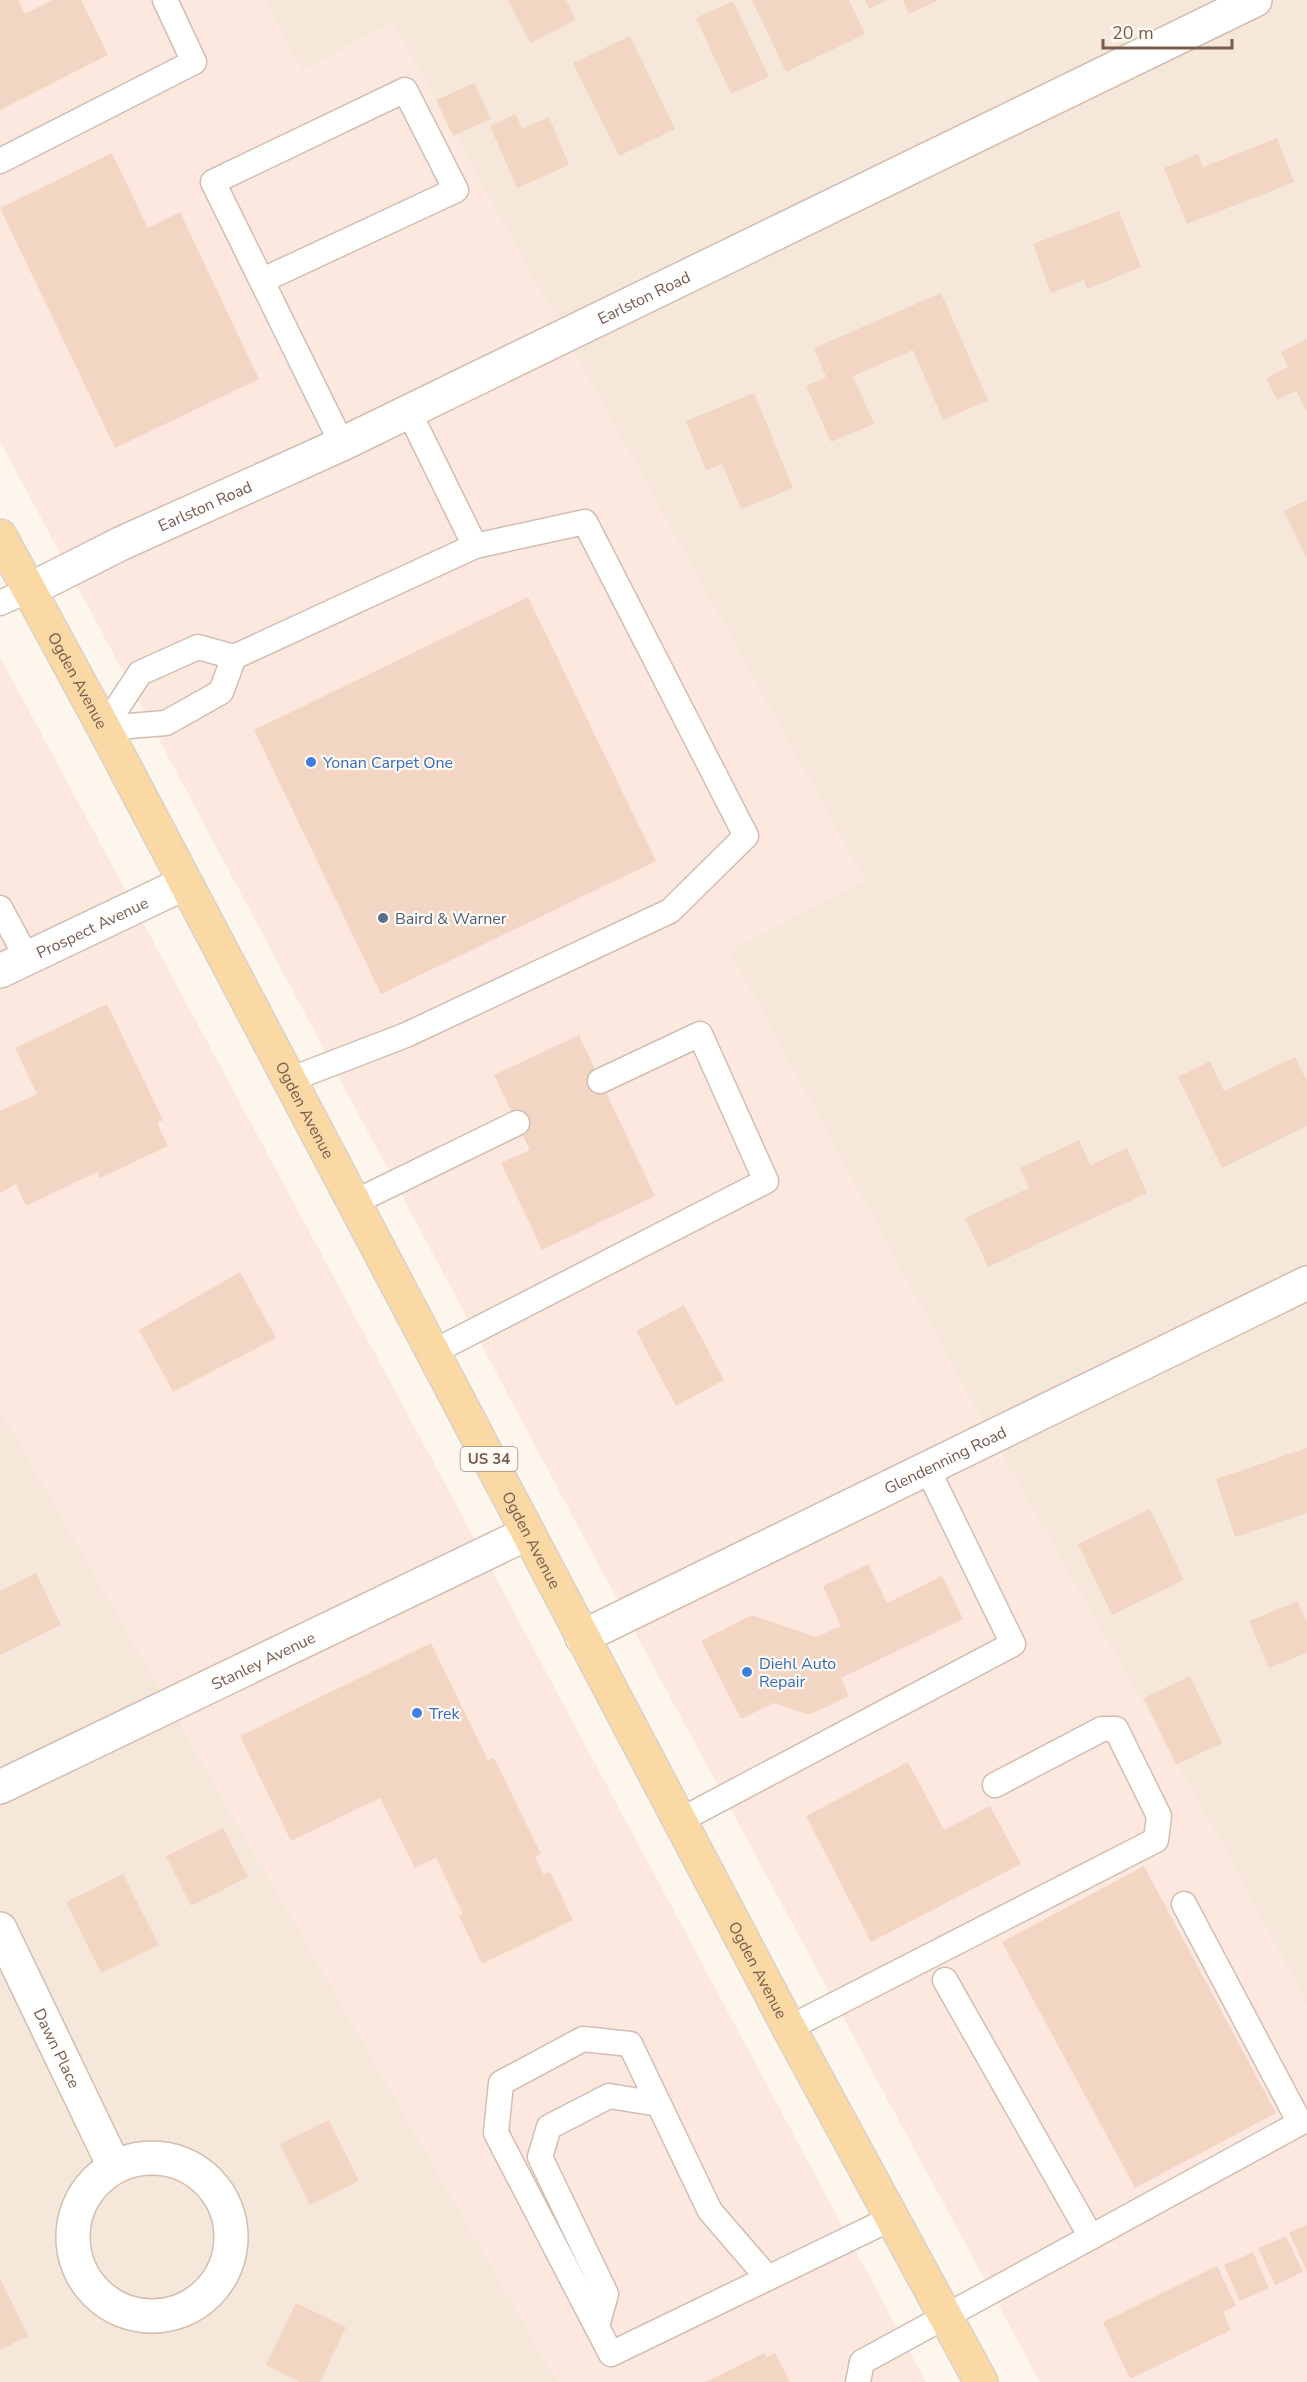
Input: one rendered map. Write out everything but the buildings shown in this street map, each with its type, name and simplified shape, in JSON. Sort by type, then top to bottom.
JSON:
[{"type":"main road","name":"Ogden Avenue","points":[[0,536],[14,596],[104,728],[679,1821],[981,2382]]},
{"type":"street","name":"Earlston Road","points":[[14,596],[122,543],[409,412],[1255,0]]},
{"type":"street","name":"Prospect Avenue","points":[[13,964],[185,883]]},
{"type":"street","name":"Glendenning Road","points":[[582,1637],[1307,1283]]},
{"type":"street","name":"Stanley Avenue","points":[[0,1787],[528,1533]]},
{"type":"street","name":"Dawn Place","points":[[0,1929],[114,2166]]},
{"type":"street","points":[[142,2157],[162,2157],[182,2163],[201,2174],[223,2200],[232,2244],[227,2265],[216,2285],[198,2303],[178,2313],[155,2317],[132,2315],[114,2307],[86,2282],[72,2240],[75,2215],[85,2193],[94,2182],[114,2166],[142,2157]]},
{"type":"lane","points":[[0,161],[194,62],[165,0]]},
{"type":"lane","points":[[263,280],[456,190],[405,90],[213,182],[342,444]]},
{"type":"lane","points":[[409,412],[475,546]]},
{"type":"lane","points":[[104,728],[140,674],[198,647],[234,657],[475,546],[585,522],[746,836],[670,911],[406,1035],[289,1080]]},
{"type":"lane","points":[[104,728],[166,723],[221,692],[234,657]]},
{"type":"lane","points":[[0,908],[13,964]]},
{"type":"lane","points":[[433,1352],[766,1181],[700,1034],[600,1081]]},
{"type":"lane","points":[[353,1203],[517,1123]]},
{"type":"lane","points":[[679,1821],[1013,1644],[927,1468]]},
{"type":"lane","points":[[789,2028],[1156,1840],[1159,1816],[1116,1729],[1102,1729],[995,1785]]},
{"type":"lane","points":[[858,2382],[862,2362],[1300,2123],[1184,1904]]},
{"type":"lane","points":[[945,1980],[1090,2237]]},
{"type":"lane","points":[[767,2277],[710,2211],[630,2044],[583,2039],[501,2083],[496,2133],[611,2354],[892,2218]]},
{"type":"lane","points":[[597,2326],[606,2294],[540,2157],[549,2127],[609,2096],[659,2104]]},
{"type":"shaded area","points":[[0,0],[265,0],[302,71],[393,22],[865,880],[729,951],[973,1404],[1224,1848],[1307,2005],[1307,2382],[1040,2382],[588,1545],[0,441]]},
{"type":"shaded area","points":[[265,0],[1307,0],[1307,2005],[1224,1848],[973,1404],[729,951],[864,880],[392,23],[302,71]]},
{"type":"shaded area","points":[[0,657],[926,2382],[558,2382],[0,1409]]},
{"type":"shaded area","points":[[0,1409],[558,2382],[0,2382]]},
{"type":"place","name":"Yonan Carpet One","points":[[311,762]]},
{"type":"place","name":"Baird & Warner","points":[[383,918]]},
{"type":"place","name":"Diehl Auto Repair","points":[[747,1672]]},
{"type":"place","name":"Trek","points":[[417,1713]]}]
